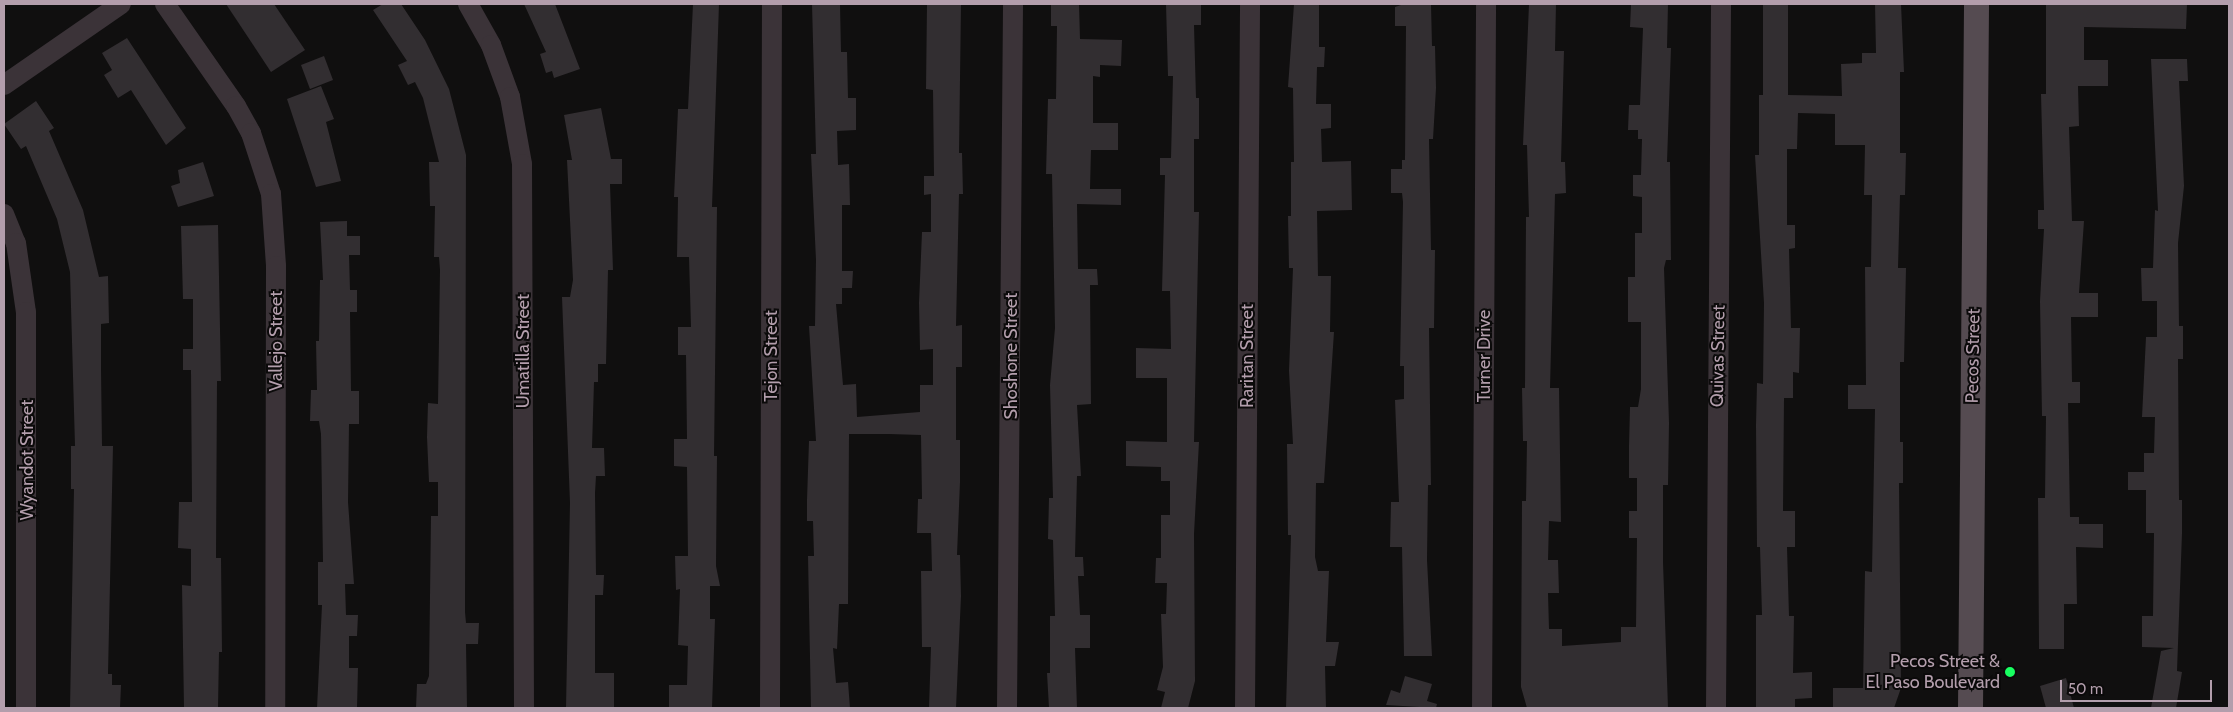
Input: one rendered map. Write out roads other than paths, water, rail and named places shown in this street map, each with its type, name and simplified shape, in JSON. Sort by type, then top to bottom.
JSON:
[{"type":"main road","name":"Pecos Street","points":[[1970,708],[1976,4]]},
{"type":"street","points":[[4,85],[120,4]]},
{"type":"street","name":"Vallejo Street","points":[[165,4],[243,120],[262,163],[270,194],[276,266],[275,708]]},
{"type":"street","name":"Umatilla Street","points":[[468,4],[491,45],[510,97],[522,164],[524,708]]},
{"type":"street","name":"Tejon Street","points":[[770,708],[772,4]]},
{"type":"street","name":"Shoshone Street","points":[[1007,708],[1013,4]]},
{"type":"street","name":"Raritan Street","points":[[1245,708],[1250,4]]},
{"type":"street","name":"Turner Drive","points":[[1482,708],[1486,4]]},
{"type":"street","name":"Quivas Street","points":[[1716,708],[1721,4]]},
{"type":"street","name":"Wyandot Street","points":[[4,214],[16,243],[26,312],[26,708]]},
{"type":"place","name":"Pecos Street & El Paso Boulevard","points":[[2010,672]]}]
